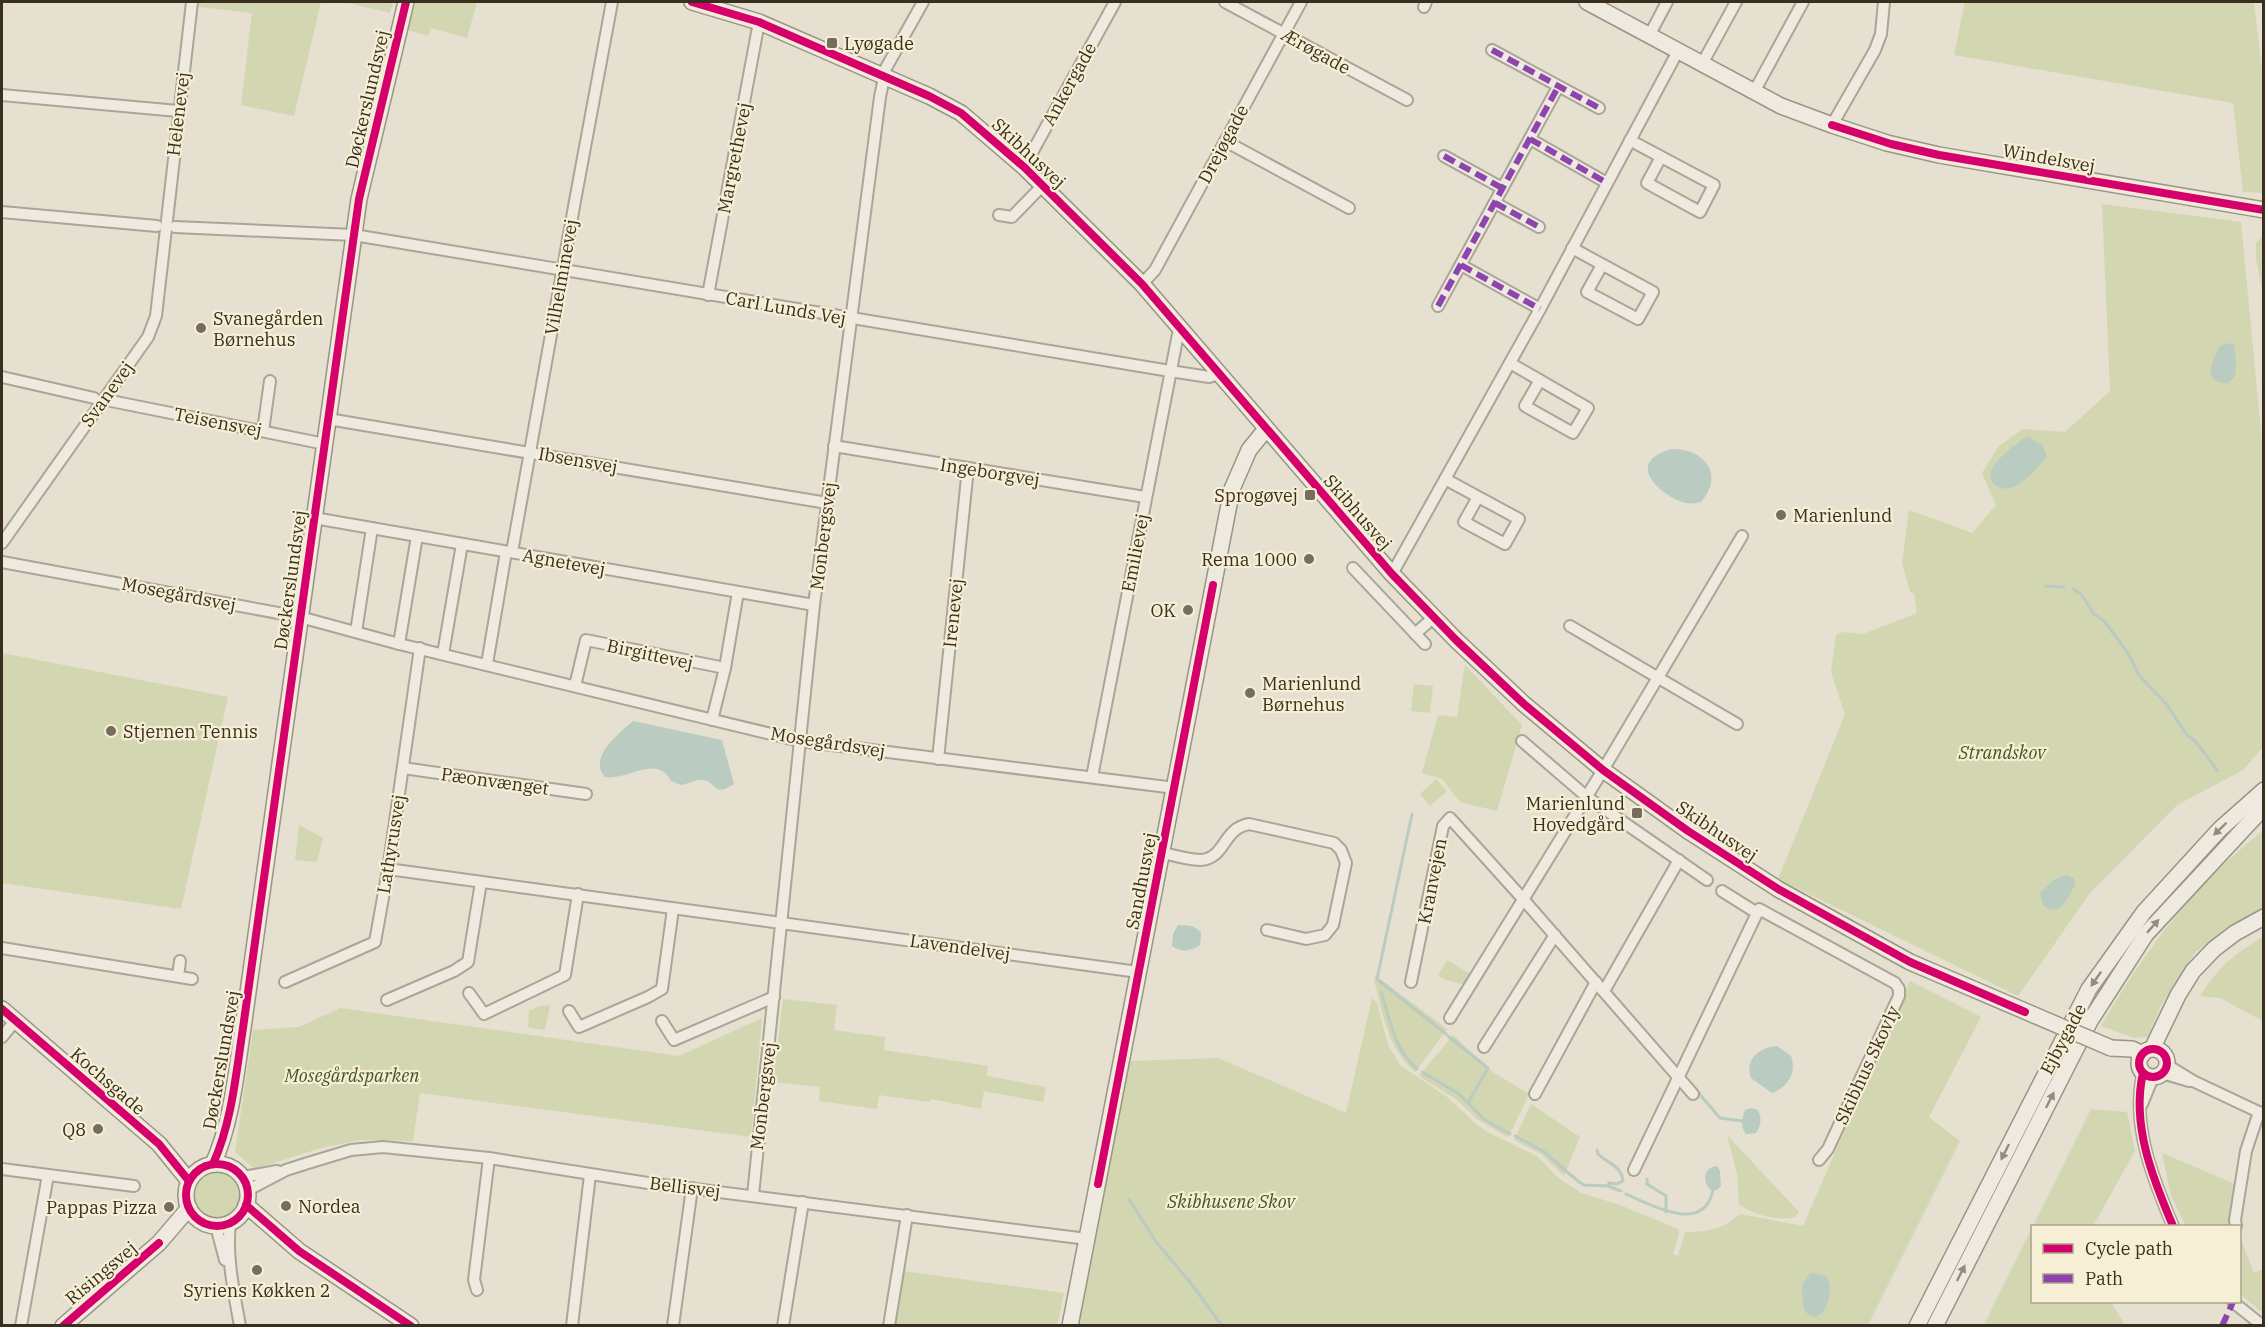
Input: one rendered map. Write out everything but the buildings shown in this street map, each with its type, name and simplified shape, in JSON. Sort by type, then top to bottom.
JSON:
[{"type":"street","name":"Helenevej","points":[[166,226],[192,2]]},
{"type":"street","name":"Døckerslundsvej","points":[[189,1208],[186,1194],[201,1171],[219,1151],[229,1114],[250,983],[354,235],[368,160],[406,2]]},
{"type":"street","name":"Vilhelminevej","points":[[509,552],[530,452],[561,269],[612,2]]},
{"type":"street","name":"Skibhusvej","points":[[692,2],[759,22],[884,76],[962,113],[1024,167],[1142,284],[1392,574],[1434,617],[1524,704],[1603,770],[1688,831],[1778,889],[1910,962],[2112,1048],[2132,1049],[2153,1063],[2261,1113]]},
{"type":"street","points":[[884,76],[886,68],[923,2]]},
{"type":"street","name":"Ankergade","points":[[1024,167],[1115,2]]},
{"type":"street","name":"Ærøgade","points":[[1225,2],[1407,100]]},
{"type":"street","name":"Drejøgade","points":[[1142,284],[1155,270],[1300,2]]},
{"type":"street","points":[[1649,36],[1667,2]]},
{"type":"street","points":[[1702,64],[1736,2]]},
{"type":"street","points":[[1754,92],[1803,2]]},
{"type":"street","points":[[1832,125],[1875,50],[1881,34],[1884,2]]},
{"type":"street","name":"Windelsvej","points":[[1594,3],[1649,36],[1781,106],[1891,144],[2264,210]]},
{"type":"street","name":"Margrethevej","points":[[708,295],[759,22]]},
{"type":"street","points":[[1492,50],[1599,108]]},
{"type":"street","points":[[1392,574],[1540,309],[1678,51]]},
{"type":"street","name":"Monbergsvej","points":[[753,1195],[814,605],[850,319],[884,76]]},
{"type":"street","points":[[1438,306],[1558,87]]},
{"type":"street","points":[[2,95],[178,111]]},
{"type":"street","points":[[1530,140],[1607,183]]},
{"type":"street","points":[[1630,140],[1662,157],[1714,185],[1700,212],[1647,183],[1662,157]]},
{"type":"street","points":[[1225,141],[1349,208]]},
{"type":"street","points":[[1444,156],[1502,188]]},
{"type":"street","name":"Skibhusvej","points":[[999,215],[1012,217],[1042,186]]},
{"type":"street","points":[[1495,203],[1539,227]]},
{"type":"street","name":"Carl Lunds Vej","points":[[2,212],[166,226],[354,235],[1170,371],[1209,377],[1218,374]]},
{"type":"street","name":"Svanevej","points":[[2,543],[148,337],[156,316],[166,226]]},
{"type":"street","points":[[1572,248],[1653,292],[1638,319],[1587,292],[1602,265]]},
{"type":"street","points":[[1461,265],[1540,309]]},
{"type":"street","name":"Emilievej","points":[[1092,777],[1179,329]]},
{"type":"street","points":[[1510,363],[1540,380],[1588,408],[1573,433],[1526,406],[1540,380]]},
{"type":"street","points":[[2,377],[94,398]]},
{"type":"street","points":[[263,431],[270,381]]},
{"type":"street","name":"Teisensvej","points":[[111,400],[325,444]]},
{"type":"street","name":"Ibsensvej","points":[[328,419],[827,503]]},
{"type":"street","name":"Sandhusvej","points":[[1070,1326],[1232,489],[1249,450],[1266,429]]},
{"type":"street","name":"Ingeborgvej","points":[[834,446],[1145,497]]},
{"type":"street","name":"Irenevej","points":[[938,759],[968,468]]},
{"type":"street","points":[[1445,479],[1478,496],[1519,519],[1505,544],[1464,522],[1478,496]]},
{"type":"street","name":"Agnetevej","points":[[314,518],[814,605]]},
{"type":"street","points":[[356,632],[372,528]]},
{"type":"street","points":[[399,644],[417,536]]},
{"type":"street","points":[[1450,1018],[1587,797],[1742,536]]},
{"type":"street","points":[[443,654],[462,544]]},
{"type":"street","points":[[487,664],[509,552]]},
{"type":"street","name":"Mosegårdsvej","points":[[2,562],[300,617],[399,644],[800,741],[1175,788]]},
{"type":"street","points":[[1353,568],[1425,644]]},
{"type":"street","points":[[712,720],[725,668],[738,592]]},
{"type":"street","points":[[1415,634],[1434,617]]},
{"type":"street","points":[[1570,626],[1737,724]]},
{"type":"street","name":"Birgittevej","points":[[575,686],[586,640],[696,664],[725,668]]},
{"type":"street","name":"Lathyrusvej","points":[[285,982],[375,942],[388,869],[420,648]]},
{"type":"street","points":[[1522,741],[1587,797],[1707,880]]},
{"type":"street","name":"Pæonvænget","points":[[403,768],[586,794]]},
{"type":"street","name":"Ejbygade","points":[[1917,1326],[2089,989],[2144,912],[2220,829],[2264,790]]},
{"type":"street","points":[[2239,832],[2264,807]]},
{"type":"street","points":[[2239,832],[2264,815]]},
{"type":"street","name":"Kranvejen","points":[[1411,982],[1443,826],[1450,818],[1693,1094]]},
{"type":"street","points":[[1162,853],[1199,860],[1208,858],[1217,854],[1232,831],[1240,825],[1249,824],[1334,843],[1341,850],[1347,863],[1333,925],[1325,935],[1306,939],[1267,930]]},
{"type":"street","name":"Ejbygade","points":[[1935,1326],[2090,1021],[2146,934],[2239,832]]},
{"type":"street","points":[[1604,991],[1680,860]]},
{"type":"street","name":"Lavendelvej","points":[[388,869],[1138,972]]},
{"type":"street","points":[[387,1000],[454,971],[468,962],[481,882]]},
{"type":"street","name":"Skibhus Skovly","points":[[1722,891],[1757,913],[1759,909],[1895,983],[1899,988],[1899,996],[1828,1149],[1819,1160]]},
{"type":"street","points":[[469,993],[484,1014],[566,975],[578,894]]},
{"type":"street","points":[[569,1011],[579,1027],[648,997],[662,988],[673,909]]},
{"type":"street","points":[[1634,1170],[1757,913]]},
{"type":"street","points":[[2172,1225],[2151,1170],[2145,1147],[2140,1107],[2153,1063],[2166,1020],[2193,971],[2214,949],[2235,933],[2264,917]]},
{"type":"street","points":[[1484,1047],[1555,935]]},
{"type":"street","points":[[2,948],[192,978]]},
{"type":"street","points":[[178,976],[180,961]]},
{"type":"street","points":[[1535,1094],[1596,982]]},
{"type":"street","points":[[662,1021],[674,1040],[774,997]]},
{"type":"street","name":"Kochsgade","points":[[2,1009],[159,1144],[172,1150],[201,1171]]},
{"type":"street","points":[[2,1037],[15,1021]]},
{"type":"street","points":[[2236,1225],[2246,1151],[2261,1113]]},
{"type":"street","name":"Døckerslundsvej","points":[[229,1114],[230,1166]]},
{"type":"street","name":"Bellisvej","points":[[237,1206],[286,1170],[351,1150],[383,1148],[489,1158],[590,1175],[1087,1239]]},
{"type":"street","points":[[477,1290],[474,1280],[489,1158]]},
{"type":"street","points":[[201,1171],[230,1166],[237,1206],[225,1262],[230,1271],[240,1326]]},
{"type":"street","points":[[2,1169],[134,1186]]},
{"type":"street","points":[[21,1326],[48,1174]]},
{"type":"street","points":[[572,1326],[590,1175]]},
{"type":"street","points":[[674,1326],[692,1188]]},
{"type":"street","points":[[783,1326],[802,1202]]},
{"type":"street","points":[[189,1208],[201,1221],[237,1206]]},
{"type":"street","points":[[237,1206],[299,1251],[411,1326]]},
{"type":"street","name":"Risingsvej","points":[[63,1326],[159,1244],[189,1208]]},
{"type":"street","points":[[889,1326],[907,1215]]},
{"type":"street","name":"Risingsvej","points":[[159,1244],[201,1221]]},
{"type":"street","points":[[2233,1303],[2263,1326]]},
{"type":"green space","points":[[199,2],[321,2],[294,116],[241,105],[252,13],[199,7]]},
{"type":"green space","points":[[344,2],[393,2],[390,13]]},
{"type":"green space","points":[[416,2],[477,2],[467,38],[431,28],[428,36],[408,30]]},
{"type":"green space","points":[[1965,2],[2254,2],[2264,89],[2263,193],[2243,192],[2233,103],[1954,55]]},
{"type":"green space","name":"Strandskov","points":[[2102,204],[2241,222],[2264,464],[2263,747],[2243,770],[2177,805],[2090,893],[2018,996],[1778,879],[1845,715],[1831,672],[1836,635],[1843,632],[1863,634],[1917,613],[1914,594],[1910,592],[1902,563],[1909,510],[1972,533],[1996,505],[1982,473],[1999,446],[2023,429],[2065,432],[2110,391]]},
{"type":"green space","points":[[2263,236],[2263,294],[2256,259],[2256,243]]},
{"type":"green space","points":[[2,653],[228,697],[181,909],[2,883]]},
{"type":"green space","points":[[1465,665],[1522,725],[1497,811],[1460,802],[1442,779],[1422,773],[1438,715],[1457,717]]},
{"type":"green space","points":[[1414,684],[1433,686],[1430,713],[1411,711]]},
{"type":"green space","points":[[1436,779],[1447,791],[1430,806],[1420,794]]},
{"type":"green space","points":[[299,825],[323,838],[317,862],[295,860]]},
{"type":"green space","points":[[2263,831],[2263,907],[2225,929],[2196,952],[2161,1005],[2148,1037],[2134,1038],[2101,1026],[2153,945],[2173,920],[2215,873]]},
{"type":"green space","points":[[2263,937],[2263,1021],[2220,998],[2200,996],[2227,962]]},
{"type":"green space","points":[[1447,960],[1472,975],[1466,985],[1446,980],[1438,975]]},
{"type":"green space","points":[[1375,975],[1447,1029],[1415,1072],[1398,1052],[1387,1030],[1374,980]]},
{"type":"green space","name":"Skibhusene Skov","points":[[1910,981],[1981,1017],[1929,1117],[1960,1141],[1868,1325],[1077,1326],[1130,1061],[1218,1058],[1346,1113],[1372,998],[1377,1003],[1388,1045],[1400,1065],[1447,1097],[1489,1133],[1537,1156],[1557,1177],[1581,1193],[1620,1205],[1678,1229],[1679,1235],[1673,1254],[1678,1256],[1685,1232],[1715,1229],[1741,1214],[1803,1226]]},
{"type":"green space","points":[[783,999],[837,1005],[834,1030],[885,1037],[884,1050],[988,1066],[987,1076],[1046,1087],[1043,1102],[984,1091],[981,1109],[931,1099],[929,1102],[879,1095],[877,1109],[819,1101],[820,1087],[773,1082]]},
{"type":"green space","points":[[543,1005],[550,1006],[545,1030],[528,1027],[529,1011]]},
{"type":"green space","name":"Mosegårdsparken","points":[[340,1008],[679,1056],[762,1018],[751,1137],[420,1093],[413,1141],[360,1140],[321,1148],[255,1169],[235,1152],[253,1030],[299,1027]]},
{"type":"green space","points":[[1453,1035],[1491,1071],[1529,1094],[1509,1136],[1507,1137],[1477,1119],[1457,1100],[1419,1076]]},
{"type":"green space","points":[[1531,1104],[1580,1137],[1564,1176],[1541,1154],[1514,1140]]},
{"type":"green space","points":[[2091,1109],[2127,1112],[2135,1151],[2094,1225],[2033,1225]]},
{"type":"green space","points":[[1727,1135],[1799,1212],[1795,1217],[1766,1216],[1739,1204],[1737,1174]]},
{"type":"green space","points":[[2162,1153],[2237,1185],[2233,1225],[2186,1225],[2171,1196]]},
{"type":"green space","points":[[213,1172],[223,1172],[238,1182],[242,1196],[241,1205],[232,1216],[223,1220],[213,1220],[198,1210],[194,1201],[194,1191],[204,1176]]},
{"type":"green space","points":[[2031,1229],[2031,1303],[2112,1303],[2125,1325],[1984,1325]]},
{"type":"green space","points":[[2241,1240],[2254,1273],[2263,1269],[2263,1313],[2241,1295]]},
{"type":"green space","points":[[903,1271],[1064,1293],[1057,1325],[894,1326]]},
{"type":"shaded area","points":[[2229,343],[2234,345],[2235,376],[2228,383],[2220,382],[2211,375],[2212,364],[2220,346]]},
{"type":"shaded area","points":[[2029,437],[2043,446],[2047,457],[2023,481],[2015,486],[2000,488],[1991,480],[1992,469],[2022,439]]},
{"type":"shaded area","points":[[1672,449],[1694,453],[1708,465],[1711,482],[1701,502],[1688,503],[1674,499],[1660,489],[1649,475],[1649,463],[1661,453]]},
{"type":"shaded area","points":[[633,721],[722,740],[734,784],[722,790],[705,780],[681,785],[671,781],[665,773],[658,769],[650,768],[605,777],[600,761],[603,753],[614,738]]},
{"type":"shaded area","points":[[2067,875],[2074,878],[2075,885],[2062,905],[2054,910],[2049,909],[2043,905],[2040,893],[2055,879]]},
{"type":"shaded area","points":[[1178,925],[1191,926],[1199,930],[1200,945],[1186,950],[1179,950],[1172,946],[1173,934]]},
{"type":"shaded area","points":[[1777,1046],[1791,1056],[1793,1068],[1787,1083],[1772,1093],[1751,1078],[1749,1071],[1755,1055]]},
{"type":"shaded area","points":[[1752,1108],[1758,1110],[1760,1125],[1756,1133],[1746,1134],[1742,1126],[1743,1117],[1745,1110]]},
{"type":"shaded area","points":[[1717,1166],[1720,1171],[1721,1186],[1717,1190],[1711,1190],[1706,1183],[1705,1175],[1709,1169]]},
{"type":"shaded area","points":[[1812,1273],[1826,1276],[1830,1287],[1826,1306],[1819,1315],[1814,1317],[1805,1312],[1802,1296],[1803,1285]]},
{"type":"waterway","points":[[2046,586],[2064,587]]},
{"type":"waterway","points":[[2073,589],[2082,595],[2094,614],[2104,621],[2128,653],[2139,675],[2167,705],[2187,735],[2195,741],[2218,771]]},
{"type":"waterway","points":[[1412,814],[1377,979],[1446,1034]]},
{"type":"waterway","points":[[1381,992],[1398,1043],[1417,1069]]},
{"type":"waterway","points":[[1448,1036],[1488,1068],[1468,1103]]},
{"type":"waterway","points":[[1422,1072],[1459,1094],[1485,1120],[1510,1134]]},
{"type":"waterway","points":[[1696,1090],[1720,1118],[1742,1121]]},
{"type":"waterway","points":[[1515,1136],[1543,1151],[1584,1185],[1608,1186],[1621,1191]]},
{"type":"waterway","points":[[1597,1150],[1598,1154],[1617,1168],[1622,1176],[1623,1181],[1617,1184],[1609,1183],[1608,1186]]},
{"type":"waterway","points":[[1647,1179],[1647,1184],[1666,1196],[1666,1212]]},
{"type":"waterway","points":[[1626,1194],[1662,1209],[1688,1214],[1699,1211],[1708,1204],[1713,1190]]},
{"type":"waterway","points":[[1129,1199],[1156,1242],[1190,1282],[1222,1326]]},
{"type":"marked path","points":[[1492,50],[1599,108]]},
{"type":"marked path","points":[[1438,306],[1558,87]]},
{"type":"marked path","points":[[1530,139],[1607,183]]},
{"type":"marked path","points":[[1444,156],[1502,188]]},
{"type":"marked path","points":[[1495,203],[1539,227]]},
{"type":"marked path","points":[[1461,265],[1540,309]]},
{"type":"marked path","points":[[2222,1326],[2233,1303]]},
{"type":"cycle path","points":[[213,1164],[225,1131],[235,1080],[359,199],[406,2]]},
{"type":"cycle path","points":[[692,2],[759,22],[929,96],[961,113],[1024,167],[1142,284],[1392,574],[1456,640],[1524,704],[1603,770],[1688,831],[1778,889],[1910,962],[2025,1012]]},
{"type":"cycle path","points":[[1832,125],[1891,144],[1939,155],[2264,210]]},
{"type":"cycle path","points":[[1098,1184],[1213,585]]},
{"type":"cycle path","points":[[2,1009],[159,1144],[189,1181]]},
{"type":"cycle path","points":[[2153,1049],[2163,1053],[2167,1063],[2163,1073],[2153,1077],[2143,1073],[2139,1063],[2143,1053],[2153,1049]]},
{"type":"cycle path","points":[[2143,1073],[2140,1093],[2142,1132],[2158,1190],[2173,1225]]},
{"type":"cycle path","points":[[217,1164],[234,1169],[239,1173],[243,1178],[248,1195],[243,1212],[239,1217],[234,1221],[217,1226],[200,1221],[195,1217],[191,1212],[186,1195],[191,1178],[195,1173],[200,1169],[217,1164]]},
{"type":"cycle path","points":[[246,1205],[299,1251],[411,1326]]},
{"type":"cycle path","points":[[63,1326],[159,1243]]},
{"type":"place","name":"Lyøgade","points":[[832,43]]},
{"type":"place","name":"Svanegården Børnehus","points":[[201,328]]},
{"type":"place","name":"Sprogøvej","points":[[1310,495]]},
{"type":"place","name":"Marienlund","points":[[1781,515]]},
{"type":"place","name":"Rema 1000","points":[[1309,559]]},
{"type":"place","name":"OK","points":[[1188,610]]},
{"type":"place","name":"Marienlund Børnehus","points":[[1250,693]]},
{"type":"place","name":"Stjernen Tennis","points":[[111,731]]},
{"type":"place","name":"Marienlund Hovedgård","points":[[1637,813]]},
{"type":"place","name":"Q8","points":[[98,1129]]},
{"type":"place","name":"Nordea","points":[[286,1206]]},
{"type":"place","name":"Pappas Pizza","points":[[169,1207]]},
{"type":"place","name":"Syriens Køkken 2","points":[[257,1270]]}]
